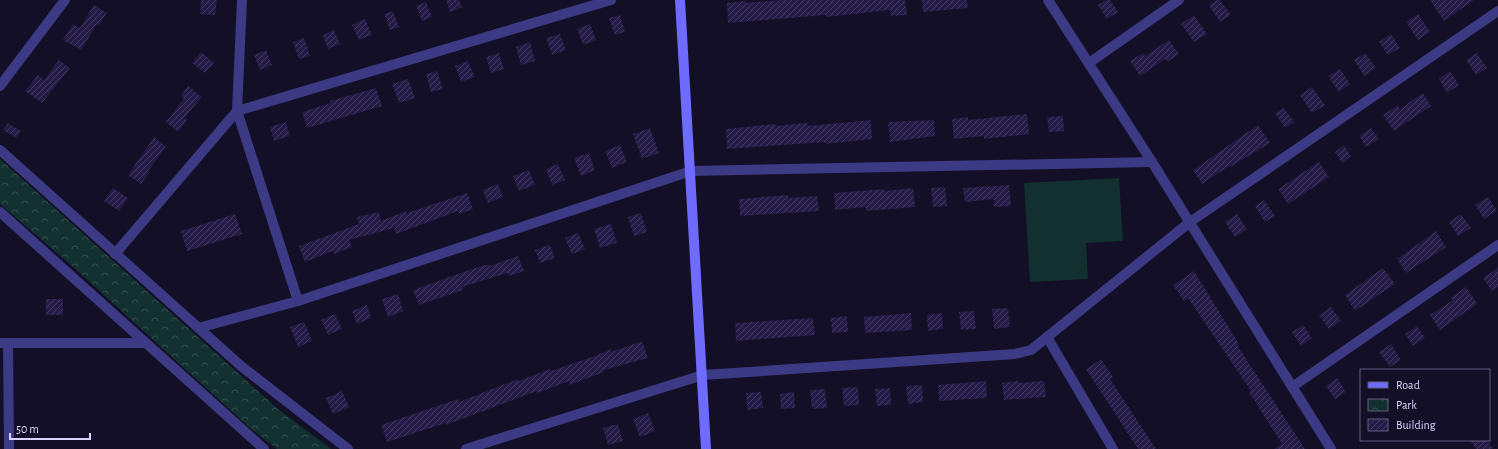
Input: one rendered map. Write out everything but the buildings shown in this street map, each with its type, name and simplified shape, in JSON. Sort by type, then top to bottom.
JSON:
[{"type":"street","points":[[0,86],[65,0]]},
{"type":"street","points":[[242,0],[237,111],[298,301]]},
{"type":"street","points":[[115,254],[237,111],[611,0]]},
{"type":"street","points":[[680,0],[706,449]]},
{"type":"street","points":[[1048,0],[1190,222],[1331,449]]},
{"type":"street","points":[[1089,63],[1179,0]]},
{"type":"street","points":[[466,449],[702,375],[1016,354],[1031,350],[1190,222],[1498,11]]},
{"type":"street","points":[[0,150],[241,366],[348,449]]},
{"type":"street","points":[[198,328],[298,301],[691,172],[1152,162]]},
{"type":"street","points":[[0,212],[264,449]]},
{"type":"street","points":[[1292,387],[1498,245]]},
{"type":"street","points":[[1047,337],[1113,449]]},
{"type":"street","points":[[9,449],[4,343],[145,343]]},
{"type":"green space","points":[[0,159],[278,409],[331,449],[277,449],[250,428],[71,265],[0,204]]},
{"type":"green space","points":[[1119,178],[1123,241],[1086,243],[1088,279],[1030,282],[1024,183]]}]
